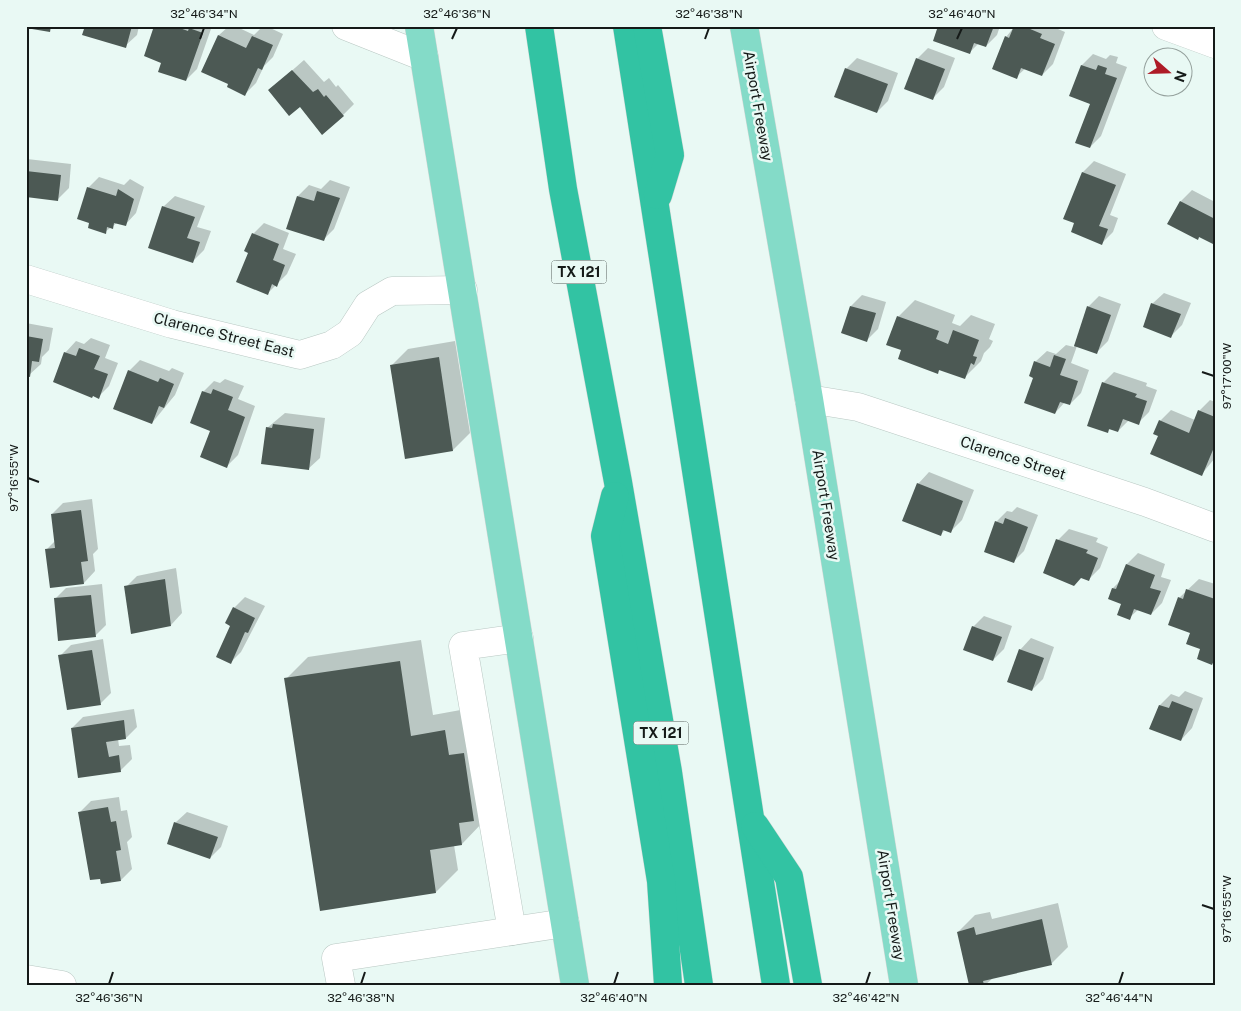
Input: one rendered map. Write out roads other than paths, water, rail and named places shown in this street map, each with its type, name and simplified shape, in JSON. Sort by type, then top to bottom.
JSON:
[{"type":"highway","name":"TX 121","points":[[539,26],[564,189],[618,482],[668,772],[698,985]]},
{"type":"highway","points":[[627,26],[656,201],[776,985]]},
{"type":"highway","points":[[647,26],[670,155],[656,201]]},
{"type":"highway","points":[[618,482],[606,536],[661,881],[668,985]]},
{"type":"highway","points":[[750,819],[789,877],[808,985]]},
{"type":"main road","points":[[419,26],[575,985]]},
{"type":"main road","name":"Airport Freeway","points":[[744,26],[809,400],[904,985]]},
{"type":"street","points":[[346,26],[424,57]]},
{"type":"street","points":[[1166,26],[1215,44]]},
{"type":"street","name":"Clarence Street East","points":[[26,278],[172,324],[300,355],[332,345],[350,333],[368,305],[392,291],[463,290]]},
{"type":"street","name":"Clarence Street","points":[[809,400],[858,407],[1145,502],[1215,528]]},
{"type":"street","points":[[512,931],[463,646],[519,638]]},
{"type":"street","points":[[342,985],[336,958],[565,923]]},
{"type":"street","points":[[26,979],[62,985]]}]
